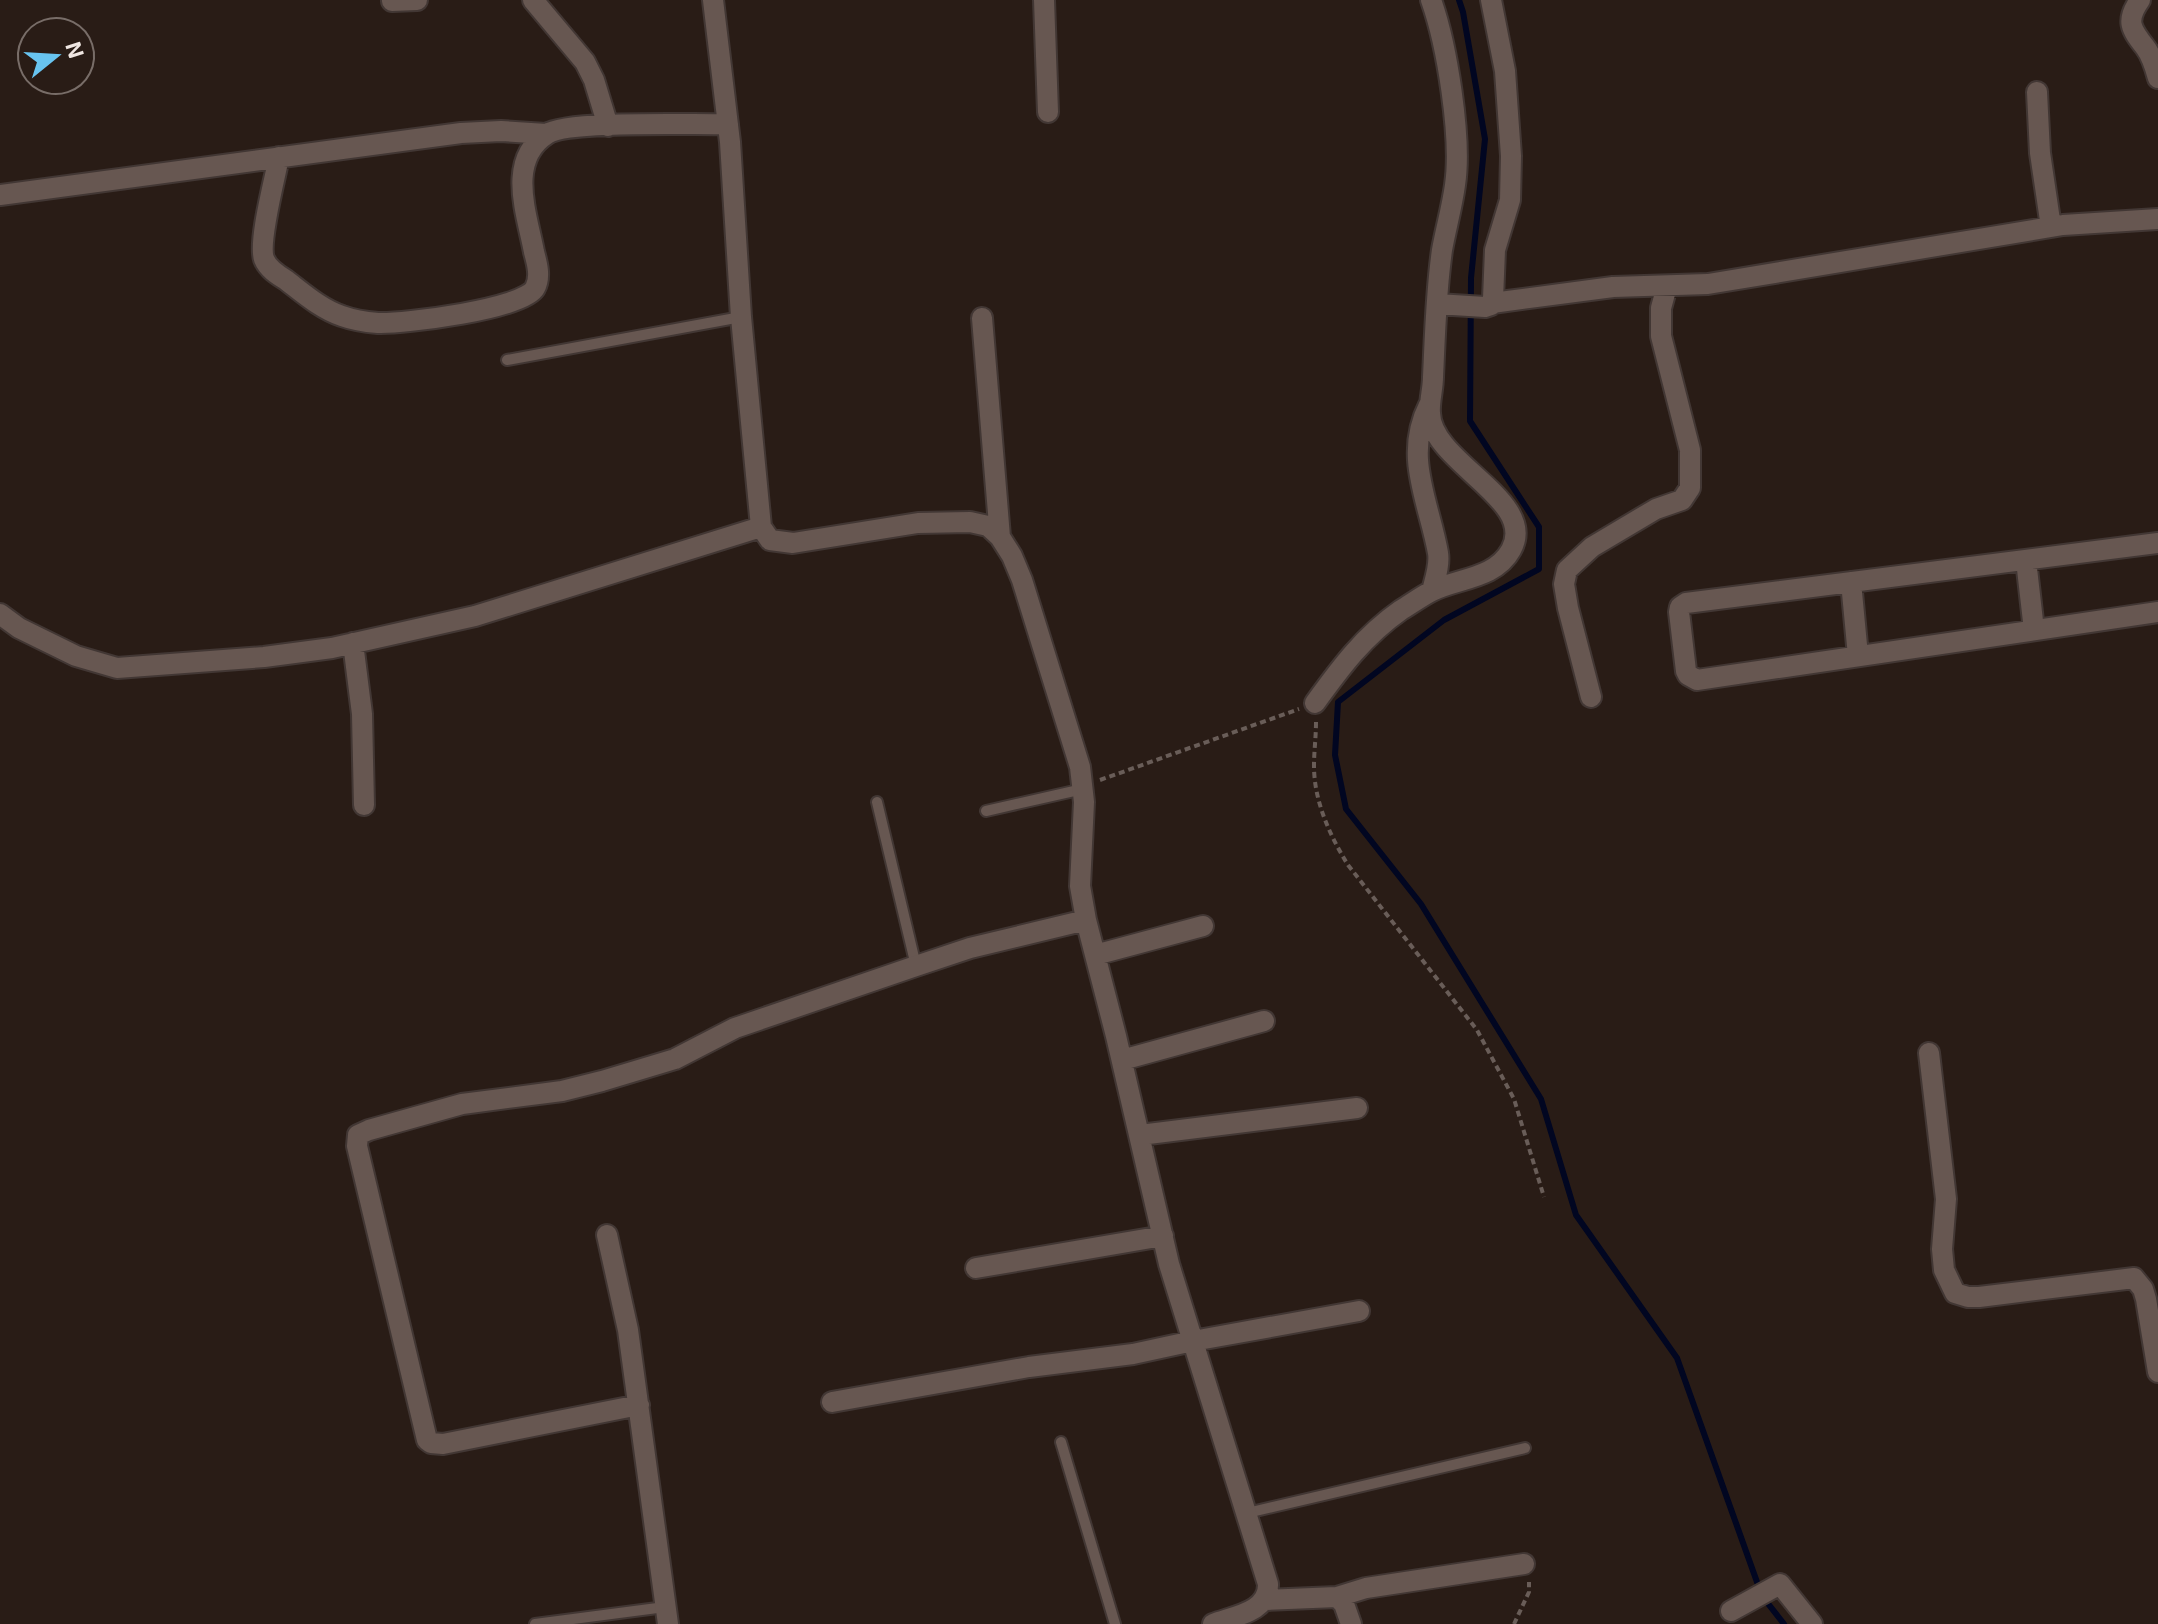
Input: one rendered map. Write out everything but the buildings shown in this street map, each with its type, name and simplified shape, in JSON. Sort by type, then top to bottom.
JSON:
[{"type":"street","points":[[392,1],[417,0]]},
{"type":"street","points":[[533,0],[585,62],[608,126]]},
{"type":"street","points":[[713,0],[728,124],[741,317],[761,527],[770,540],[793,543],[943,521],[988,526],[1000,537],[1022,580],[1070,730],[1083,788],[1080,877],[1086,920],[1163,1236],[1268,1584],[1266,1600]]},
{"type":"street","points":[[1044,0],[1048,112]]},
{"type":"street","points":[[1315,703],[1334,674],[1360,644],[1399,611],[1432,591],[1484,574],[1504,559],[1515,539],[1514,529],[1498,497],[1438,441],[1429,413],[1441,304],[1442,251],[1457,162],[1444,44],[1431,0]]},
{"type":"street","points":[[1489,305],[1495,250],[1510,200],[1511,156],[1509,101],[1491,0]]},
{"type":"street","points":[[2140,0],[2130,20],[2132,32],[2146,48],[2158,78]]},
{"type":"street","points":[[2037,92],[2040,153],[2051,227]]},
{"type":"street","points":[[0,195],[461,133],[501,131],[546,134],[564,127],[728,124]]},
{"type":"street","points":[[279,157],[262,250],[268,266],[339,316],[364,322],[396,322],[496,307],[531,294],[538,280],[524,197],[523,166],[528,154],[546,134]]},
{"type":"street","points":[[1441,304],[1489,305],[1645,284],[1708,284],[2051,227],[2158,219]]},
{"type":"street","points":[[1591,697],[1568,608],[1564,584],[1567,570],[1605,539],[1656,509],[1682,500],[1690,488],[1690,450],[1661,336],[1661,308],[1667,286]]},
{"type":"street","points":[[982,318],[1000,537]]},
{"type":"street","points":[[1432,397],[1417,436],[1419,473],[1439,556],[1432,591]]},
{"type":"street","points":[[0,614],[19,628],[76,656],[117,668],[264,657],[353,643],[475,616],[761,527]]},
{"type":"street","points":[[2158,543],[1686,603],[1679,612],[1686,671],[1697,680],[2158,612]]},
{"type":"street","points":[[2026,560],[2034,630]]},
{"type":"street","points":[[1851,582],[1858,656]]},
{"type":"street","points":[[353,643],[362,714],[364,805]]},
{"type":"street","points":[[639,1405],[443,1444],[427,1440],[360,1161],[358,1135],[453,1106],[562,1091],[646,1068],[686,1055],[724,1032],[916,966],[970,948],[1086,920]]},
{"type":"street","points":[[1095,955],[1203,926]]},
{"type":"street","points":[[1122,1060],[1264,1021]]},
{"type":"street","points":[[1929,1053],[1946,1199],[1941,1259],[1951,1288],[1961,1296],[1979,1297],[2134,1278],[2146,1299],[2158,1372]]},
{"type":"street","points":[[1140,1135],[1357,1108]]},
{"type":"street","points":[[607,1235],[628,1330],[667,1616]]},
{"type":"street","points":[[976,1268],[1163,1236]]},
{"type":"street","points":[[832,1402],[1029,1367],[1133,1354],[1359,1311]]},
{"type":"street","points":[[1213,1624],[1253,1609],[1266,1600],[1337,1597],[1366,1588],[1524,1564]]},
{"type":"street","points":[[1736,1607],[1780,1584],[1812,1624]]},
{"type":"street","points":[[1337,1597],[1344,1604],[1351,1624]]},
{"type":"lane","points":[[507,360],[741,317]]},
{"type":"lane","points":[[986,811],[1083,788]]},
{"type":"lane","points":[[877,802],[916,966]]},
{"type":"lane","points":[[1061,1442],[1115,1624]]},
{"type":"lane","points":[[1247,1513],[1525,1448]]},
{"type":"lane","points":[[535,1624],[667,1616]]},
{"type":"path","points":[[1083,788],[1315,703],[1314,768],[1319,799],[1335,844],[1348,865],[1477,1030],[1514,1099],[1544,1197]]},
{"type":"path","points":[[1514,1624],[1529,1592],[1524,1564]]},
{"type":"waterway","points":[[1459,0],[1485,139],[1471,278],[1470,421],[1539,527],[1539,569],[1444,620],[1338,702],[1335,755],[1346,809],[1421,904],[1541,1099],[1576,1215],[1677,1358],[1762,1596],[1784,1624]]}]
